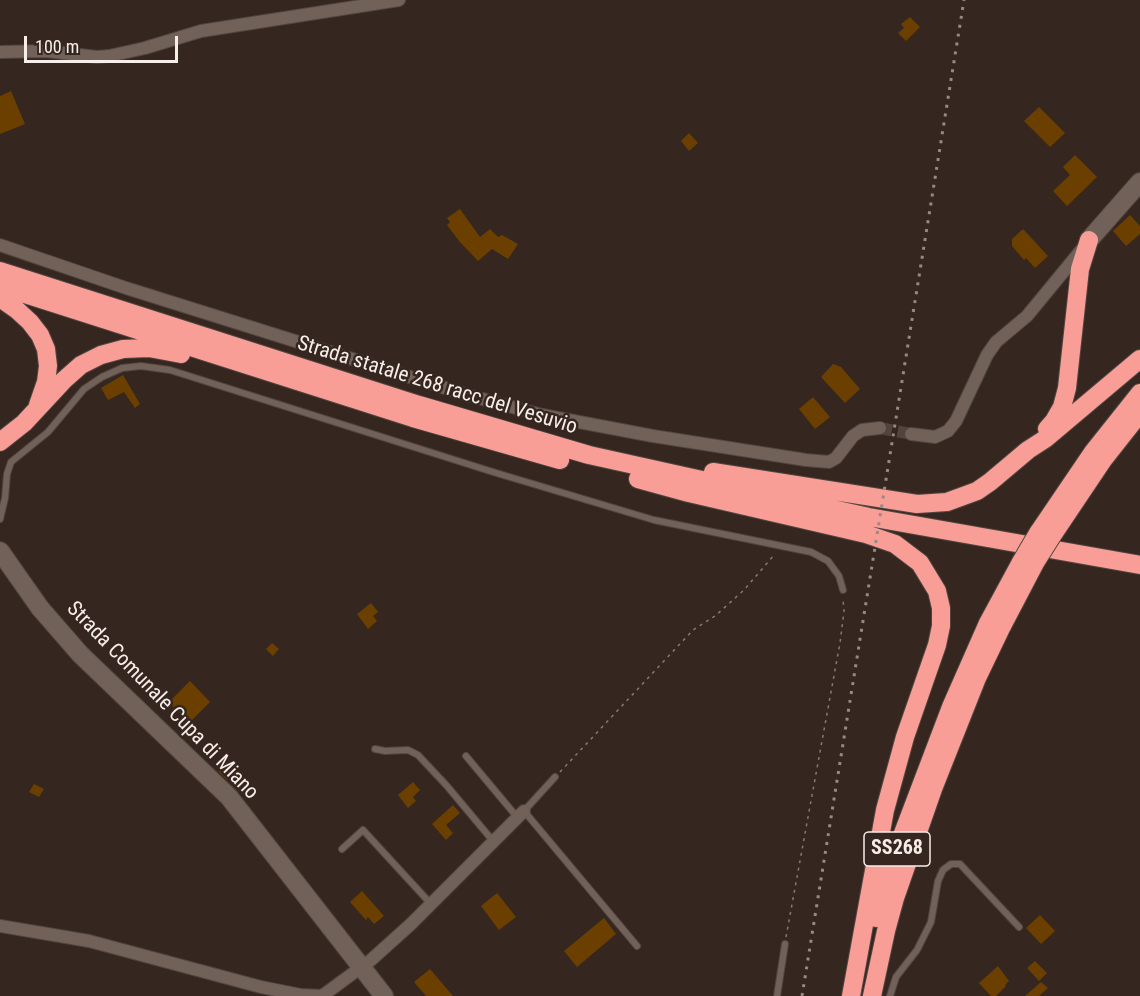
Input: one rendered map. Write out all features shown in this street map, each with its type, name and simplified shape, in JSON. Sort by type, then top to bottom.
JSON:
[{"type":"highway","points":[[1028,450],[1054,421],[1062,407],[1067,388],[1078,283],[1089,240]]},
{"type":"highway","points":[[1067,268],[1072,268],[1076,272],[1078,283]]},
{"type":"highway","name":"Strada statale 268 racc del Vesuvio","points":[[0,271],[549,445],[869,517],[1140,565]]},
{"type":"highway","name":"Strada statale 268 racc del Vesuvio","points":[[0,286],[466,435],[638,479],[814,511],[869,517]]},
{"type":"highway","points":[[0,298],[18,310],[30,322],[40,334],[46,349],[48,366],[46,382],[36,411]]},
{"type":"highway","points":[[1,440],[24,423],[81,365],[123,350],[150,348],[177,352],[259,375],[303,383]]},
{"type":"highway","points":[[517,434],[650,462],[918,504],[947,502],[977,490],[1045,439],[1140,359]]},
{"type":"highway","name":"SS268","points":[[859,996],[882,894],[921,783],[965,673],[988,623],[1028,563],[1093,452],[1140,393]]},
{"type":"highway","name":"SS268","points":[[1045,534],[1140,413]]},
{"type":"highway","points":[[1045,534],[1090,491],[1140,426]]},
{"type":"highway","points":[[638,479],[866,534],[895,544],[920,563],[937,591],[941,608],[941,626],[937,645],[905,737],[885,810],[851,996]]},
{"type":"highway","name":"SS268","points":[[872,996],[895,898],[925,810],[977,678],[1028,563]]},
{"type":"street","points":[[0,52],[46,51],[98,57],[109,56],[201,31],[399,0]]},
{"type":"street","points":[[911,434],[935,437],[948,431],[956,422],[996,342],[1027,316],[1140,182]]},
{"type":"street","points":[[0,245],[126,288],[453,390],[542,415],[664,438],[829,462],[836,458],[853,436],[862,430],[880,428]]},
{"type":"street","name":"Strada Comunale Cupa di Miano","points":[[0,551],[40,608],[80,654],[229,797],[384,996]]},
{"type":"street","points":[[0,926],[89,941],[261,987],[301,995],[322,996],[371,960],[521,814]]},
{"type":"lane","points":[[0,519],[11,462],[48,432],[84,389],[122,368],[141,366],[170,370],[654,520],[811,552],[828,561],[839,576],[843,590]]},
{"type":"lane","points":[[375,749],[408,750],[418,755],[494,841]]},
{"type":"lane","points":[[466,756],[521,814],[637,946]]},
{"type":"lane","points":[[521,814],[555,777]]},
{"type":"lane","points":[[342,849],[363,830],[431,903]]},
{"type":"lane","points":[[890,996],[896,977],[917,950],[931,922],[938,881],[943,870],[951,864],[960,864],[1019,927]]},
{"type":"lane","points":[[777,996],[785,944]]},
{"type":"path","points":[[555,777],[693,630],[715,616],[744,590],[780,546]]},
{"type":"path","points":[[785,944],[840,643],[844,611],[843,590]]},
{"type":"building","points":[[910,17],[920,27],[906,41],[898,33],[904,28],[901,24]]},
{"type":"building","points":[[11,91],[25,124],[0,134],[0,96]]},
{"type":"building","points":[[1039,107],[1065,133],[1050,147],[1024,121]]},
{"type":"building","points":[[689,133],[698,143],[689,151],[681,141]]},
{"type":"building","points":[[1075,155],[1097,177],[1067,206],[1053,191],[1070,175],[1063,167]]},
{"type":"building","points":[[460,209],[480,237],[490,229],[498,237],[502,235],[518,244],[508,259],[492,249],[478,261],[447,225],[450,222],[447,218]]},
{"type":"building","points":[[1130,215],[1140,226],[1140,234],[1126,246],[1113,231]]},
{"type":"building","points":[[1023,229],[1048,256],[1035,268],[1026,258],[1024,260],[1012,246],[1012,239]]},
{"type":"building","points":[[833,364],[841,367],[860,389],[845,403],[821,377]]},
{"type":"building","points":[[123,375],[140,404],[135,408],[124,392],[108,400],[101,388]]},
{"type":"building","points":[[813,397],[830,417],[815,429],[799,409]]},
{"type":"building","points":[[371,603],[378,612],[373,616],[377,621],[368,629],[357,614]]},
{"type":"building","points":[[272,643],[279,649],[273,656],[266,649]]},
{"type":"building","points":[[190,681],[210,702],[189,723],[169,702]]},
{"type":"building","points":[[225,765],[233,774],[227,780],[218,771]]},
{"type":"building","points":[[413,782],[420,790],[413,797],[416,801],[408,808],[398,795]]},
{"type":"building","points":[[34,784],[44,789],[39,797],[29,792]]},
{"type":"building","points":[[453,805],[460,813],[446,825],[453,833],[446,840],[432,824]]},
{"type":"building","points":[[362,891],[384,916],[374,924],[368,917],[366,920],[350,902]]},
{"type":"building","points":[[497,893],[516,917],[499,930],[481,906]]},
{"type":"building","points":[[1040,915],[1055,931],[1041,944],[1026,928]]},
{"type":"building","points":[[604,918],[616,934],[577,967],[564,951]]},
{"type":"building","points":[[1035,961],[1047,973],[1039,981],[1027,968]]},
{"type":"building","points":[[998,966],[1009,981],[996,996],[991,996],[979,983]]},
{"type":"building","points":[[430,969],[453,996],[426,996],[414,982]]},
{"type":"building","points":[[1041,982],[1048,988],[1039,996],[1025,996]]},
{"type":"tunnel","points":[[880,428],[911,434]]},
{"type":"railway","points":[[802,996],[964,0]]}]
